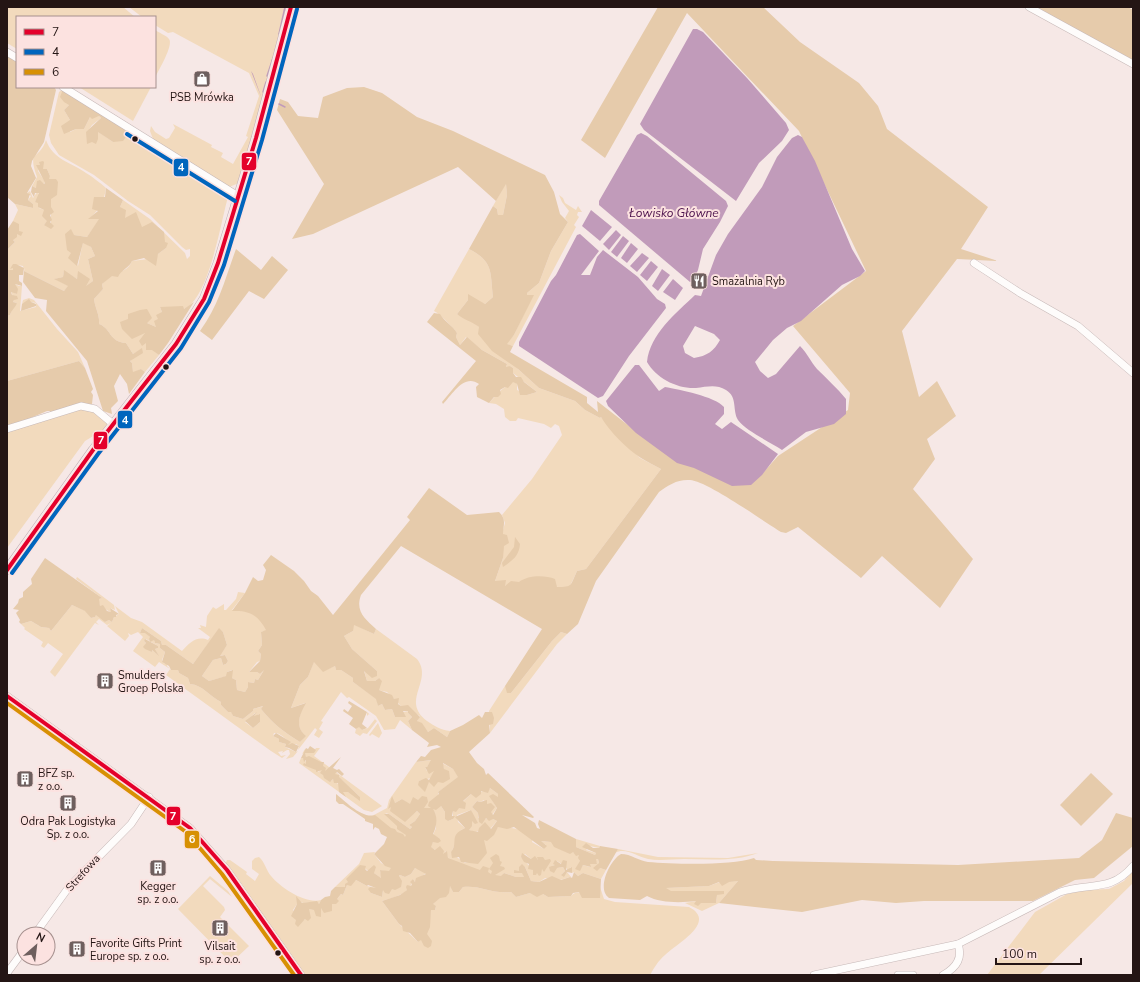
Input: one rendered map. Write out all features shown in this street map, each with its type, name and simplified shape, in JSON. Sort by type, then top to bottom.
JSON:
[{"type":"main road","points":[[7,570],[113,424],[176,344],[195,316],[207,292],[218,263],[270,91],[291,7]]},
{"type":"street","points":[[1029,7],[1133,64]]},
{"type":"street","points":[[7,52],[16,57]]},
{"type":"street","points":[[65,88],[238,196]]},
{"type":"street","points":[[974,263],[1020,294],[1078,326],[1133,373]]},
{"type":"street","points":[[7,430],[81,406],[95,409],[113,424]]},
{"type":"street","points":[[7,696],[190,828],[212,852],[301,975]]},
{"type":"street","name":"Strefowa","points":[[41,926],[69,887],[131,824],[149,797]]},
{"type":"street","points":[[814,975],[958,944],[1060,892],[1076,887],[1104,885],[1117,881],[1133,866]]},
{"type":"street","points":[[943,975],[958,962],[960,955],[958,944]]},
{"type":"street","points":[[7,973],[16,961]]},
{"type":"street","points":[[903,975],[913,975]]},
{"type":"shaded area","points":[[7,7],[123,7],[134,16],[16,16],[16,48],[7,43]]},
{"type":"shaded area","points":[[129,7],[288,7],[263,98],[264,99],[239,183],[229,187],[153,139],[150,131],[151,126],[155,132],[166,139],[169,138],[175,128],[173,124],[212,145],[211,147],[223,153],[221,157],[233,164],[248,137],[246,136],[259,96],[249,73],[173,32],[168,33],[156,26],[156,16],[141,16]]},
{"type":"shaded area","points":[[658,7],[763,7],[800,42],[859,83],[878,106],[887,129],[988,207],[961,249],[998,261],[957,259],[902,331],[919,397],[937,381],[956,416],[927,439],[935,459],[913,489],[973,559],[940,608],[882,556],[861,578],[798,527],[786,533],[781,532],[709,487],[690,480],[677,482],[659,492],[596,581],[578,624],[567,634],[561,632],[552,641],[511,693],[507,693],[505,686],[542,629],[401,546],[361,595],[359,601],[362,614],[376,629],[374,634],[354,625],[353,631],[344,636],[352,649],[377,671],[377,676],[372,678],[364,671],[367,681],[375,681],[379,678],[382,681],[379,690],[392,695],[394,699],[399,698],[398,704],[401,706],[408,705],[420,717],[417,721],[422,723],[428,732],[434,728],[447,737],[450,731],[479,715],[482,718],[485,712],[492,712],[494,718],[493,724],[489,725],[490,733],[469,752],[477,763],[484,769],[486,775],[488,773],[534,817],[522,815],[535,823],[537,828],[540,829],[538,824],[539,820],[576,839],[576,847],[595,855],[596,853],[582,847],[586,843],[593,848],[599,848],[600,846],[618,849],[606,870],[600,868],[597,871],[593,868],[599,863],[598,859],[596,859],[597,864],[590,864],[591,867],[583,865],[580,871],[575,869],[580,861],[578,858],[579,855],[576,856],[573,852],[570,854],[554,847],[551,842],[541,841],[547,846],[544,849],[514,827],[507,829],[498,827],[494,835],[487,841],[484,840],[487,853],[478,864],[461,862],[459,857],[452,858],[451,852],[454,845],[455,836],[465,828],[455,817],[471,810],[478,823],[475,824],[472,821],[472,826],[469,830],[478,832],[479,828],[485,822],[491,829],[497,821],[493,819],[489,821],[486,818],[482,824],[479,822],[478,813],[472,807],[477,801],[480,802],[487,800],[487,804],[491,803],[495,807],[491,812],[493,815],[497,808],[489,796],[493,794],[498,797],[498,794],[490,788],[488,793],[481,791],[481,794],[476,798],[471,794],[463,801],[466,803],[465,809],[459,808],[456,812],[453,811],[452,816],[455,816],[453,819],[448,821],[445,819],[445,812],[441,806],[436,810],[433,809],[436,815],[436,821],[433,834],[441,841],[438,843],[433,842],[431,847],[435,850],[440,846],[444,851],[443,854],[447,851],[448,858],[480,870],[483,866],[489,868],[488,872],[491,874],[492,871],[489,869],[493,863],[490,858],[496,854],[502,862],[500,866],[504,867],[505,869],[495,875],[501,876],[504,873],[516,877],[524,877],[522,873],[514,873],[514,870],[519,871],[519,867],[522,864],[525,867],[531,881],[539,882],[552,876],[561,880],[570,877],[572,878],[574,872],[578,876],[583,873],[601,879],[600,898],[582,898],[579,892],[573,893],[571,896],[548,897],[543,894],[537,897],[530,893],[516,897],[511,892],[497,892],[475,887],[463,887],[459,892],[453,892],[450,886],[449,893],[446,897],[440,898],[433,904],[436,906],[435,910],[431,910],[430,927],[427,934],[432,941],[431,946],[428,948],[424,946],[421,940],[418,942],[410,933],[403,931],[402,926],[382,901],[400,895],[407,890],[407,885],[411,886],[412,884],[410,882],[413,879],[415,882],[416,878],[426,874],[415,868],[411,874],[405,877],[399,876],[402,881],[401,887],[395,890],[392,889],[389,894],[385,893],[383,890],[382,897],[371,893],[368,889],[370,887],[376,888],[367,886],[356,880],[351,886],[347,885],[343,895],[341,894],[337,899],[339,901],[336,904],[332,904],[332,911],[324,913],[321,908],[321,917],[316,916],[314,910],[309,909],[311,918],[308,921],[305,919],[298,927],[295,924],[296,920],[291,916],[297,904],[296,896],[302,903],[317,901],[319,904],[325,897],[330,896],[331,891],[335,887],[345,887],[345,884],[348,882],[346,879],[360,865],[366,866],[365,869],[367,871],[374,865],[376,867],[374,873],[381,878],[380,870],[389,871],[391,868],[385,866],[374,854],[384,844],[387,837],[381,834],[379,829],[375,827],[373,830],[373,824],[365,821],[365,819],[343,804],[339,804],[336,801],[336,794],[359,812],[370,816],[375,815],[391,828],[403,834],[405,837],[406,835],[397,829],[397,826],[384,814],[389,814],[410,829],[412,827],[409,825],[415,821],[420,814],[417,811],[405,822],[390,811],[391,807],[388,809],[392,796],[395,803],[402,799],[410,804],[413,797],[418,800],[422,796],[427,797],[428,802],[424,808],[431,808],[428,806],[429,802],[439,794],[438,792],[458,777],[453,769],[443,763],[444,769],[449,771],[450,779],[443,783],[438,782],[434,787],[429,782],[425,792],[418,785],[419,781],[426,778],[429,780],[434,771],[429,774],[425,767],[427,767],[431,760],[416,762],[421,756],[425,757],[431,750],[441,747],[437,745],[427,747],[429,743],[412,730],[408,721],[412,717],[408,711],[403,711],[406,717],[395,717],[392,709],[385,710],[382,704],[378,706],[376,699],[353,682],[353,678],[341,670],[336,670],[335,666],[323,672],[314,662],[308,677],[300,685],[291,708],[306,703],[300,716],[299,724],[302,732],[306,736],[300,742],[274,723],[261,709],[263,706],[253,709],[253,711],[243,719],[233,716],[231,712],[228,712],[221,705],[221,702],[199,686],[190,684],[188,678],[179,673],[178,670],[171,670],[169,666],[162,662],[165,652],[160,648],[160,644],[155,643],[154,640],[150,642],[150,637],[145,633],[140,633],[142,628],[161,641],[162,645],[166,645],[193,664],[219,628],[223,632],[227,645],[220,656],[225,655],[228,661],[223,665],[221,658],[213,660],[202,676],[209,681],[226,676],[227,672],[233,670],[232,678],[236,680],[237,690],[245,692],[248,687],[248,682],[254,683],[255,679],[258,680],[264,670],[260,674],[257,672],[249,672],[260,661],[261,654],[258,651],[262,645],[261,632],[266,630],[260,621],[252,614],[243,611],[232,611],[245,593],[253,577],[258,581],[263,580],[266,570],[263,565],[271,555],[294,571],[311,591],[318,596],[333,615],[410,520],[407,517],[429,488],[467,515],[499,512],[504,523],[503,534],[507,535],[509,543],[504,546],[503,558],[495,581],[506,580],[505,586],[511,581],[519,582],[527,578],[542,576],[555,579],[557,587],[566,587],[572,583],[577,571],[586,569],[661,469],[630,450],[619,440],[601,417],[600,418],[585,410],[575,401],[539,388],[518,369],[492,351],[478,334],[479,327],[457,314],[468,300],[468,294],[485,304],[493,297],[491,274],[487,263],[483,258],[469,249],[493,206],[497,209],[498,215],[503,215],[507,195],[506,184],[496,201],[458,167],[313,234],[292,239],[324,184],[277,110],[280,99],[288,102],[298,116],[318,118],[323,97],[347,88],[364,87],[382,93],[417,117],[453,131],[545,175],[554,192],[560,214],[568,222],[551,251],[539,283],[527,293],[527,295],[534,295],[514,335],[507,344],[513,346],[510,352],[587,397],[587,403],[598,412],[597,401],[633,429],[762,474],[778,456],[848,410],[850,393],[793,326],[866,271],[799,131],[687,13],[605,158],[581,140]]},
{"type":"shaded area","points":[[1034,7],[1128,7],[1133,10],[1133,60]]},
{"type":"shaded area","points":[[156,31],[168,38],[170,42],[165,58],[156,76]]},
{"type":"shaded area","points":[[7,54],[16,59],[16,88],[55,88],[56,90],[44,142],[32,161],[31,166],[36,178],[27,193],[30,194],[28,200],[33,204],[33,208],[15,204],[7,197]]},
{"type":"shaded area","points":[[81,88],[150,88],[133,121]]},
{"type":"shaded area","points":[[63,89],[69,105],[64,110],[70,120],[70,132],[76,129],[84,129],[90,117],[99,116],[101,118],[92,125],[88,131],[97,131],[113,142],[119,124],[219,188],[228,197],[213,258],[200,291],[193,302],[181,310],[160,307],[162,312],[156,327],[147,323],[147,309],[146,343],[159,355],[145,372],[141,369],[133,373],[132,363],[130,361],[142,349],[133,354],[126,343],[120,342],[113,338],[103,326],[99,324],[94,299],[103,289],[102,284],[112,275],[126,269],[132,261],[156,258],[158,254],[166,248],[165,242],[125,218],[120,207],[123,200],[150,219],[185,253],[187,259],[190,256],[190,249],[186,250],[182,247],[150,215],[128,201],[94,175],[59,155],[51,143],[49,135],[59,92]]},
{"type":"shaded area","points":[[63,89],[119,124],[128,134],[123,141],[113,142],[98,132],[96,144],[92,142],[87,144],[86,132],[101,118],[99,116],[92,119],[90,117],[84,129],[76,129],[64,134],[61,126],[70,120],[64,110],[69,105],[60,97]]},
{"type":"shaded area","points":[[46,140],[53,152],[63,160],[80,169],[106,188],[100,205],[89,219],[100,219],[87,237],[74,235],[71,253],[78,266],[83,242],[91,247],[95,256],[88,259],[93,281],[85,287],[79,272],[77,279],[64,271],[63,277],[55,279],[69,286],[64,291],[24,271],[25,268],[24,270],[23,266],[18,265],[13,268],[13,270],[7,270],[7,250],[15,242],[13,240],[15,224],[13,221],[18,210],[15,204],[33,208],[33,204],[28,200],[31,196],[27,193],[30,191],[33,198],[38,191],[39,195],[35,202],[38,202],[39,208],[44,210],[48,221],[44,225],[51,225],[51,199],[55,180],[48,179],[50,176],[47,169],[43,169],[40,166],[38,171],[45,182],[44,184],[41,182],[36,188],[32,186],[37,177],[33,162],[35,156],[40,151]]},
{"type":"shaded area","points":[[43,161],[43,169],[47,169],[50,176],[49,179],[56,179],[58,182],[57,195],[51,199],[51,207],[54,212],[50,215],[52,220],[50,222],[54,226],[51,229],[44,225],[47,221],[42,216],[44,210],[38,207],[38,203],[35,202],[39,193],[35,193],[34,197],[31,192],[32,186],[36,188],[37,181],[40,180],[44,184],[45,183],[36,165],[40,165],[39,162]]},
{"type":"shaded area","points":[[506,183],[507,195],[503,215],[498,215],[497,209],[493,206]]},
{"type":"shaded area","points":[[106,188],[123,200],[120,207],[126,210],[125,218],[136,212],[142,227],[152,222],[164,232],[165,242],[168,243],[166,248],[158,254],[156,266],[144,258],[132,261],[118,277],[112,276],[102,284],[103,289],[94,299],[99,324],[106,329],[113,338],[120,342],[126,343],[133,354],[142,348],[143,353],[130,361],[132,363],[133,372],[141,369],[145,372],[129,394],[127,384],[120,374],[114,386],[118,401],[111,408],[112,414],[103,411],[87,361],[46,311],[47,300],[35,298],[23,282],[24,271],[64,291],[68,286],[54,279],[63,277],[64,270],[77,279],[78,271],[90,279],[86,286],[93,281],[88,259],[95,256],[91,247],[83,243],[77,266],[68,258],[71,253],[67,250],[65,234],[71,229],[74,235],[87,237],[99,219],[88,219],[98,211],[92,209],[94,197],[105,197]]},
{"type":"shaded area","points":[[559,195],[563,198],[565,203],[576,210],[578,206],[582,212],[578,212],[577,215],[579,217],[574,225],[576,227],[513,346],[506,344],[514,335],[533,295],[527,295],[527,293],[539,283],[551,251],[568,222],[565,218],[569,211]]},
{"type":"shaded area","points":[[13,221],[19,224],[19,231],[23,232],[21,236],[17,234],[17,237],[13,240],[15,242],[7,250],[7,230]]},
{"type":"shaded area","points":[[236,249],[261,270],[272,256],[288,270],[264,299],[249,291],[212,340],[200,331],[217,302]]},
{"type":"shaded area","points":[[469,249],[483,258],[487,263],[491,274],[493,297],[485,304],[468,300],[457,314],[468,318],[479,327],[518,369],[539,388],[575,401],[585,410],[600,418],[601,417],[640,458],[661,469],[586,569],[577,571],[570,586],[566,588],[519,582],[505,586],[495,581],[503,558],[503,530],[505,523],[502,515],[532,479],[562,435],[559,426],[555,424],[551,428],[544,424],[518,418],[516,421],[510,421],[505,417],[504,409],[496,404],[489,403],[500,391],[513,381],[517,384],[517,390],[527,395],[537,392],[513,373],[513,368],[510,366],[508,368],[506,367],[507,364],[482,350],[466,337],[460,345],[456,337],[457,333],[434,311]]},
{"type":"shaded area","points":[[13,264],[24,268],[23,275],[19,275],[19,281],[22,283],[22,286],[15,284],[18,289],[17,294],[11,292],[12,295],[17,296],[18,299],[14,300],[13,302],[17,303],[10,315],[7,316],[7,270],[13,270],[13,268],[10,269]]},
{"type":"shaded area","points":[[15,284],[22,286],[20,311],[36,307],[36,303],[31,302],[22,304],[23,300],[29,298],[34,300],[78,352],[85,368],[79,361],[7,381],[7,316],[10,315],[12,309],[17,303],[13,302],[14,300],[11,291],[17,294]]},
{"type":"shaded area","points":[[29,299],[31,302],[36,304],[36,306],[21,311],[22,304]]},
{"type":"shaded area","points":[[194,302],[159,355],[152,350],[146,350],[146,343],[142,346],[139,341],[145,333],[132,339],[122,329],[120,322],[128,319],[128,314],[147,309],[152,318],[147,323],[156,327],[154,321],[158,319],[156,315],[162,312],[160,307],[183,306],[184,309]]},
{"type":"shaded area","points":[[434,313],[440,314],[455,330],[457,333],[456,337],[460,345],[467,337],[482,350],[507,364],[506,367],[510,366],[513,368],[513,373],[516,377],[521,377],[524,382],[537,392],[527,395],[520,395],[517,384],[513,382],[508,388],[505,387],[500,390],[501,394],[498,397],[494,397],[489,403],[477,397],[476,387],[479,384],[474,381],[468,381],[459,386],[443,404],[442,402],[476,361],[427,322]]},
{"type":"shaded area","points":[[79,361],[85,368],[93,389],[91,392],[93,395],[92,404],[51,415],[50,411],[47,411],[7,428],[7,381]]},
{"type":"shaded area","points":[[85,407],[113,424],[85,441],[7,548],[7,430]]},
{"type":"shaded area","points":[[515,537],[520,544],[517,555],[503,567],[502,563],[514,547]]},
{"type":"shaded area","points":[[45,558],[102,598],[99,599],[100,606],[103,605],[107,611],[111,612],[110,608],[119,614],[114,617],[112,622],[109,620],[105,622],[96,615],[95,617],[91,618],[85,611],[72,605],[51,631],[49,628],[41,627],[31,621],[21,624],[16,613],[19,610],[13,609],[18,603],[19,599],[23,597],[23,592],[32,584],[31,579]]},
{"type":"shaded area","points":[[77,577],[114,605],[115,610],[110,608],[112,613],[100,606],[98,599],[102,598],[76,579]]},
{"type":"shaded area","points":[[272,580],[283,580],[284,583],[277,586],[280,591],[285,597],[293,599],[306,615],[300,619],[290,607],[286,610],[282,605],[284,603],[283,601],[280,602],[278,598],[274,598],[273,602],[280,609],[278,616],[283,623],[293,623],[291,625],[283,626],[286,631],[284,634],[281,629],[276,628],[261,632],[262,645],[258,651],[261,654],[260,661],[257,662],[249,672],[257,672],[260,674],[265,668],[258,680],[255,679],[254,683],[248,682],[248,687],[245,692],[237,690],[236,680],[232,678],[232,670],[227,672],[227,676],[209,681],[202,676],[213,660],[221,658],[223,665],[228,661],[225,655],[219,656],[227,645],[223,632],[219,629],[193,664],[166,645],[162,645],[161,641],[142,628],[140,633],[146,633],[151,638],[149,639],[150,641],[146,639],[144,641],[146,643],[144,647],[152,652],[152,650],[158,655],[155,649],[158,648],[158,646],[150,642],[154,639],[155,643],[160,644],[160,648],[165,652],[162,660],[163,663],[167,664],[170,669],[159,662],[155,667],[133,651],[143,637],[138,632],[131,635],[128,633],[129,636],[125,641],[107,626],[111,623],[107,625],[99,619],[96,622],[99,625],[95,623],[55,677],[50,672],[63,654],[48,643],[44,648],[41,646],[43,642],[24,629],[25,628],[21,624],[31,621],[41,627],[49,628],[51,631],[72,605],[86,611],[91,618],[95,617],[96,614],[103,618],[105,622],[109,620],[112,622],[114,617],[119,614],[115,606],[131,618],[142,622],[182,651],[190,643],[197,639],[200,638],[208,640],[210,637],[198,628],[201,628],[200,625],[206,627],[207,616],[213,607],[216,609],[224,604],[224,610],[226,610],[236,599],[238,592],[245,593],[232,610],[242,610],[240,604],[248,595],[269,593]]},
{"type":"shaded area","points":[[353,624],[374,634],[376,629],[417,659],[421,667],[422,675],[416,698],[416,706],[427,721],[438,728],[450,731],[447,737],[434,728],[428,732],[417,721],[420,716],[401,706],[387,692],[378,690],[379,678],[375,681],[367,681],[364,670],[377,671],[352,649],[344,636],[353,631]]},
{"type":"shaded area","points":[[561,632],[567,634],[557,644],[490,733],[489,711],[505,686],[511,693],[552,641]]},
{"type":"shaded area","points":[[145,639],[158,646],[158,648],[155,649],[159,656],[152,650],[152,652],[143,647],[146,643],[144,641]]},
{"type":"shaded area","points":[[314,661],[323,671],[335,666],[336,670],[341,670],[353,678],[353,682],[377,699],[378,706],[382,704],[385,710],[392,709],[395,717],[405,717],[403,712],[409,711],[408,713],[412,717],[408,721],[412,730],[400,720],[395,729],[384,730],[376,716],[349,697],[347,698],[341,692],[321,721],[323,722],[319,729],[323,732],[319,738],[314,735],[317,730],[315,728],[298,750],[299,746],[296,744],[288,745],[290,742],[274,733],[273,736],[279,739],[279,742],[286,744],[285,747],[296,752],[298,751],[293,757],[286,759],[290,754],[289,750],[282,753],[283,751],[278,752],[281,756],[286,755],[282,758],[166,675],[170,669],[178,670],[179,673],[188,678],[190,684],[199,686],[221,702],[221,705],[228,712],[231,711],[233,716],[243,719],[253,711],[253,709],[264,706],[261,709],[274,723],[300,742],[305,736],[300,728],[299,720],[305,703],[291,708],[300,685],[308,677]],"holes":[[[255,713],[254,716],[256,717],[259,714],[260,722],[253,728],[245,722]]]},
{"type":"shaded area","points":[[349,701],[367,712],[362,724],[367,728],[362,730],[359,727],[356,729],[349,724],[353,718],[343,711],[344,709],[348,712],[352,706],[348,703]]},
{"type":"shaded area","points":[[257,712],[254,716],[260,714],[260,722],[253,728],[245,721]]},
{"type":"shaded area","points":[[375,719],[377,721],[367,734],[363,733],[360,736],[355,733],[359,726],[362,730],[368,728]]},
{"type":"shaded area","points":[[378,723],[382,733],[379,738],[372,734],[370,736],[369,735]]},
{"type":"shaded area","points":[[276,733],[291,742],[288,745],[292,743],[299,746],[296,752],[285,747],[286,744],[279,742],[279,739],[273,736]]},
{"type":"shaded area","points":[[310,746],[316,750],[314,753],[305,753],[306,757],[309,756],[324,762],[323,766],[326,768],[325,771],[341,757],[333,768],[337,770],[339,769],[344,774],[342,776],[337,772],[335,774],[339,775],[339,777],[360,797],[360,801],[348,792],[343,792],[346,797],[339,792],[338,783],[334,783],[333,779],[330,782],[324,778],[320,773],[322,770],[316,772],[316,770],[303,765],[304,763],[306,764],[306,760],[304,762],[303,758],[301,758],[306,748],[308,749]]},
{"type":"shaded area","points":[[316,748],[320,748],[314,756],[382,806],[372,812],[364,810],[299,763],[301,758],[303,758],[319,772],[320,769],[322,770],[306,757],[304,753],[302,754],[305,749],[313,753]],"holes":[[[323,770],[325,772],[327,770],[343,781],[360,797],[348,792],[332,779],[332,781],[323,775]]]},
{"type":"shaded area","points":[[432,760],[427,767],[425,767],[427,771],[435,771],[431,778],[419,781],[426,788],[429,781],[444,769],[442,763],[453,769],[459,777],[438,792],[441,806],[448,821],[453,819],[453,811],[471,794],[488,790],[490,788],[498,794],[498,797],[492,800],[497,808],[492,815],[484,800],[480,802],[477,801],[472,807],[478,813],[478,818],[493,819],[497,821],[490,829],[475,832],[469,830],[471,821],[473,821],[471,810],[457,815],[458,822],[465,828],[461,830],[451,853],[465,863],[470,862],[484,840],[498,827],[520,830],[534,834],[532,842],[544,849],[546,845],[540,841],[552,842],[579,855],[581,868],[583,865],[590,867],[590,864],[597,864],[595,859],[598,859],[598,865],[600,868],[606,870],[601,879],[583,873],[578,876],[574,872],[572,873],[571,867],[568,871],[565,866],[557,861],[556,865],[552,866],[557,868],[563,867],[565,871],[561,875],[567,872],[572,878],[570,877],[560,880],[545,878],[539,882],[531,881],[525,867],[523,872],[524,877],[516,877],[504,873],[501,877],[530,882],[600,887],[604,899],[615,902],[689,907],[697,913],[699,919],[697,926],[685,939],[663,957],[650,975],[304,975],[225,865],[227,860],[230,860],[247,872],[246,874],[255,881],[259,874],[252,869],[252,861],[259,857],[275,881],[287,890],[308,900],[321,900],[319,904],[317,902],[303,903],[299,901],[293,910],[300,922],[309,917],[309,909],[323,908],[331,904],[341,894],[343,895],[347,885],[356,880],[367,886],[377,888],[371,893],[382,897],[383,889],[392,889],[400,875],[405,877],[411,874],[415,868],[427,872],[415,882],[413,879],[409,888],[401,894],[382,901],[399,924],[418,942],[428,931],[431,909],[435,910],[436,906],[432,905],[450,885],[453,892],[459,892],[463,887],[475,887],[497,892],[511,892],[516,897],[530,893],[543,894],[548,897],[571,896],[581,892],[600,898],[600,890],[497,880],[415,846],[372,816],[387,808],[389,800],[416,762]],"holes":[[[402,799],[410,805],[420,799],[424,808],[435,812],[436,828],[433,835],[439,838],[433,842],[430,847],[444,855],[446,851],[448,858],[433,851],[385,813],[389,814],[410,829],[412,827],[409,825],[415,821],[420,814],[417,811],[406,820],[391,806],[393,802],[395,803]],[[525,854],[531,859],[545,860],[538,873],[533,870],[521,857]]]},
{"type":"shaded area","points":[[1091,773],[1113,794],[1081,826],[1060,805]]},
{"type":"shaded area","points":[[1116,813],[1133,818],[1133,846],[1094,878],[1075,880],[1033,901],[924,901],[896,903],[862,900],[802,912],[719,903],[738,881],[729,882],[722,886],[719,882],[709,886],[666,888],[671,891],[724,891],[724,894],[717,895],[716,903],[701,903],[698,906],[694,904],[696,901],[670,902],[647,896],[640,900],[609,898],[605,894],[604,888],[604,882],[609,868],[621,854],[648,862],[686,864],[744,861],[754,858],[756,860],[773,861],[958,865],[1079,858],[1102,840]]},
{"type":"shaded area","points":[[576,839],[600,846],[599,848],[590,846],[586,850],[596,853],[595,855],[576,847]]},
{"type":"shaded area","points":[[618,849],[658,857],[728,858],[758,853],[731,859],[657,860],[644,858],[623,851],[615,853]]},
{"type":"shaded area","points":[[375,852],[374,854],[381,863],[392,868],[389,872],[380,870],[382,879],[365,869],[348,882],[344,888],[335,887],[359,864],[364,853]]},
{"type":"shaded area","points":[[522,853],[531,859],[535,856],[538,860],[537,857],[543,857],[545,860],[550,859],[551,861],[544,872],[542,869],[541,875],[539,876],[537,873],[536,875],[533,875],[533,870],[528,869],[529,864],[524,862],[521,857]]},
{"type":"shaded area","points":[[555,860],[561,864],[563,860],[567,861],[566,870],[572,867],[572,873],[567,872],[564,877],[561,875],[565,871],[563,867],[557,868],[554,873],[550,871],[549,867],[555,865],[553,864]]},
{"type":"shaded area","points":[[1133,871],[1133,883],[1039,975],[987,975],[1035,912],[1067,894],[1085,890],[1109,889],[1124,881]]},
{"type":"shaded area","points":[[210,876],[228,891],[232,897],[210,879],[203,886],[224,907],[225,910],[220,917],[249,946],[231,963],[178,909]]},
{"type":"shaded area","points":[[738,881],[719,903],[702,911],[685,903],[697,901],[700,903],[716,903],[717,895],[724,891],[605,891],[604,887],[665,888],[709,886],[720,882]]},
{"type":"water","points":[[693,29],[703,32],[747,78],[786,123],[789,130],[782,141],[759,163],[736,201],[644,130],[640,124]]},
{"type":"water","points":[[251,71],[253,74],[262,99]]},
{"type":"water","name":"Łowisko Główne","points":[[641,133],[647,136],[726,201],[728,206],[703,249],[698,270],[693,281],[690,282],[599,205],[599,201],[637,135]]},
{"type":"water","points":[[798,135],[802,137],[815,161],[852,249],[865,271],[860,276],[842,285],[801,321],[787,328],[773,340],[755,362],[760,371],[768,378],[776,374],[800,346],[817,369],[846,399],[846,414],[834,424],[806,432],[782,450],[752,432],[738,420],[732,396],[726,390],[715,386],[696,388],[682,387],[661,378],[647,362],[649,352],[658,333],[695,295],[701,296],[716,255],[728,234],[762,187],[777,157],[792,138]],"holes":[[[695,326],[714,334],[720,340],[710,352],[703,356],[694,358],[685,353],[683,346]]]},
{"type":"water","points":[[591,210],[612,227],[600,241],[582,226]]},
{"type":"water","points":[[616,230],[621,235],[609,250],[603,244]]},
{"type":"water","points":[[580,234],[599,251],[581,275],[590,275],[597,257],[603,250],[638,277],[657,299],[665,304],[666,308],[629,356],[603,396],[598,398],[519,346],[519,342],[551,281],[556,275],[577,235]]},
{"type":"water","points":[[623,236],[629,241],[617,257],[611,252]]},
{"type":"water","points":[[631,243],[638,249],[627,263],[621,258]]},
{"type":"water","points":[[642,253],[649,258],[637,272],[630,266]]},
{"type":"water","points":[[651,261],[658,267],[647,281],[640,275]]},
{"type":"water","points":[[662,269],[670,275],[658,291],[652,286]]},
{"type":"water","points":[[673,279],[683,288],[675,300],[663,292]]},
{"type":"water","points":[[635,365],[639,365],[659,391],[665,387],[671,388],[705,397],[719,403],[724,407],[724,414],[715,424],[722,429],[731,422],[778,454],[762,475],[751,485],[732,486],[694,468],[677,463],[636,433],[608,406],[606,401]]},
{"type":"waterway","points":[[279,34],[285,7]]},
{"type":"waterway","points":[[267,76],[273,58]]},
{"type":"waterway","points":[[263,92],[266,82]]},
{"type":"waterway","points":[[279,104],[285,107]]},
{"type":"transit line","name":"7","points":[[7,570],[93,450],[176,344],[204,299],[218,263],[256,138],[291,7]]},
{"type":"transit line","name":"4","points":[[12,573],[98,454],[181,348],[209,302],[224,265],[262,140],[297,9]]},
{"type":"transit line","name":"4","points":[[127,134],[235,201]]},
{"type":"transit line","name":"7","points":[[7,696],[190,828],[227,870],[301,975]]},
{"type":"transit line","name":"6","points":[[7,703],[186,832],[222,874],[294,975]]},
{"type":"place","name":"PSB Mrówka","points":[[202,79]]},
{"type":"place","name":"Smażalnia Ryb","points":[[699,281]]},
{"type":"place","name":"Smulders Groep Polska","points":[[105,681]]},
{"type":"place","name":"BFZ sp. z o.o.","points":[[25,779]]},
{"type":"place","name":"Odra Pak Logistyka Sp. z o.o.","points":[[68,803]]},
{"type":"place","name":"Kegger sp. z o.o.","points":[[158,868]]},
{"type":"place","name":"Vilsait sp. z o.o.","points":[[220,928]]},
{"type":"place","name":"Favorite Gifts Print Europe sp. z o.o.","points":[[77,949]]}]
